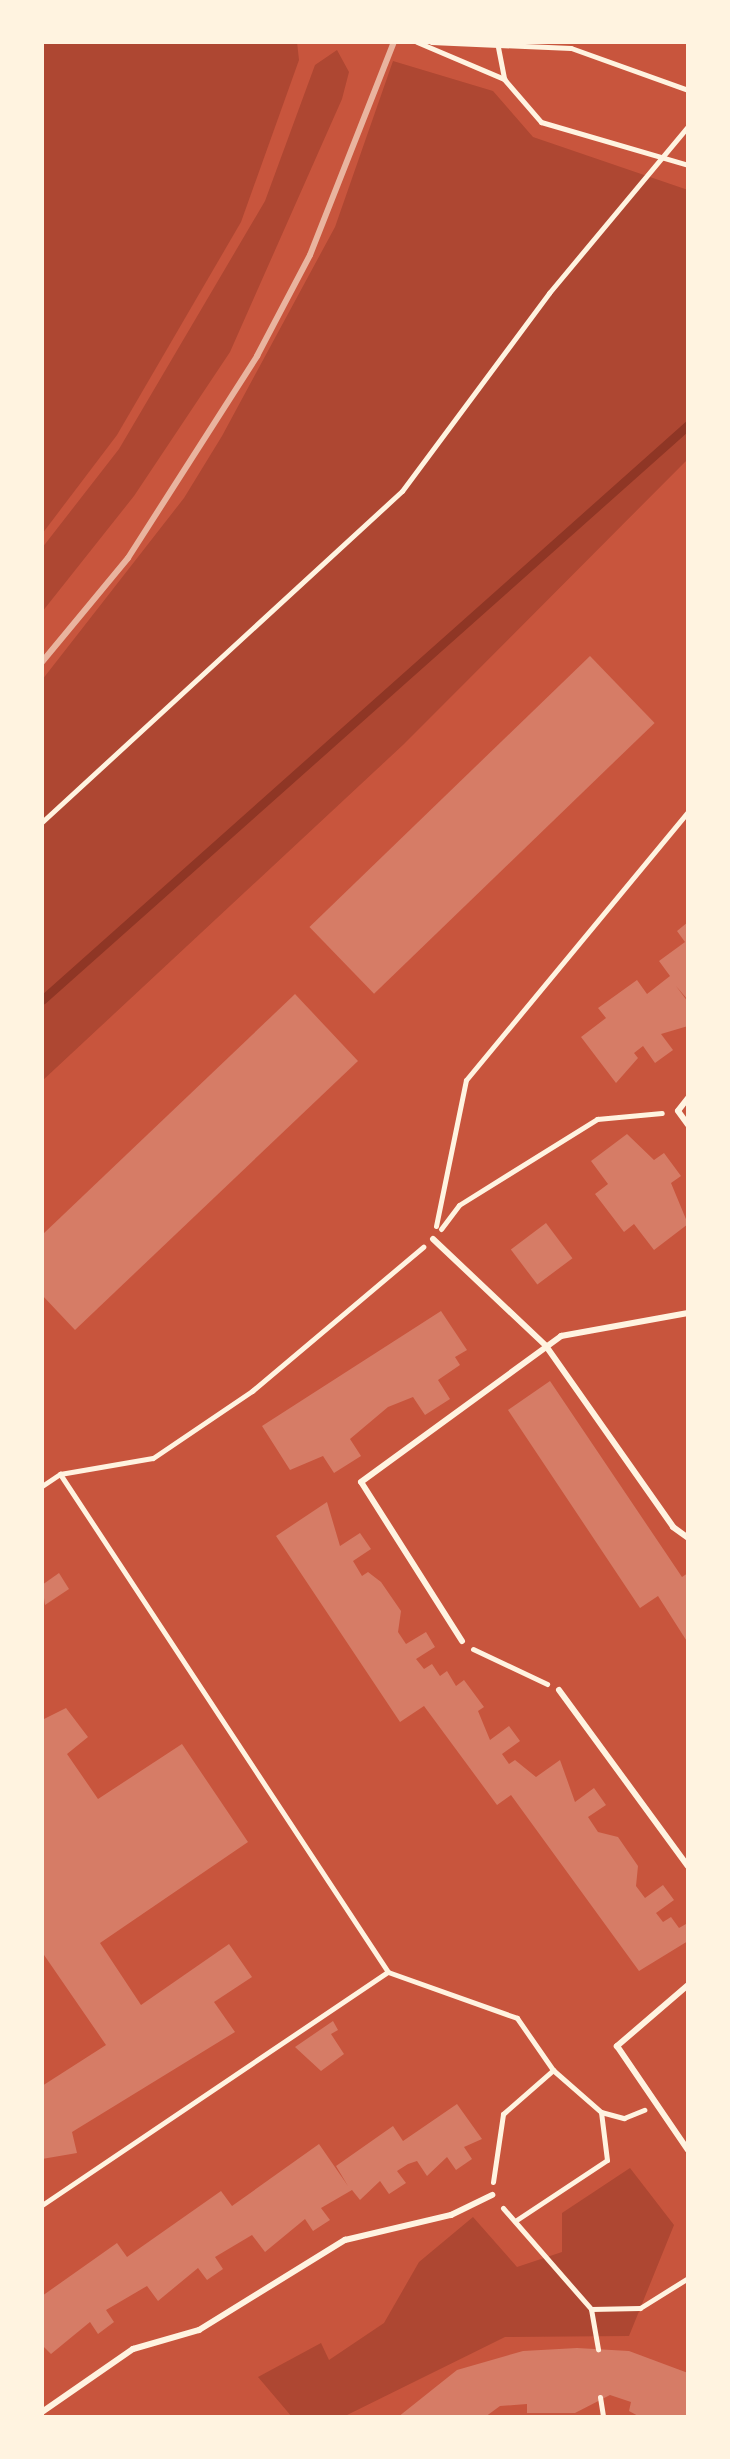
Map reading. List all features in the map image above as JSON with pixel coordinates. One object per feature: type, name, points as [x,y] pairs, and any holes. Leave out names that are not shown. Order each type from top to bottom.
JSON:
[{"type":"lane","points":[[688,1098],[678,1111],[688,1125]]},
{"type":"lane","points":[[433,1239],[546,1346],[673,1527],[688,1538]]},
{"type":"lane","points":[[465,1644],[361,1482],[546,1346],[688,1313]]},
{"type":"lane","points":[[559,1690],[688,1866]]},
{"type":"lane","points":[[688,1985],[617,2046],[688,2150]]},
{"type":"lane","points":[[42,2412],[133,2349],[199,2330],[345,2240],[451,2215],[492,2195]]},
{"type":"path","points":[[417,42],[504,79],[541,122],[666,156],[688,165]]},
{"type":"path","points":[[431,42],[571,48],[688,90]]},
{"type":"path","points":[[498,44],[504,79]]},
{"type":"path","points":[[42,822],[402,491],[549,293],[688,126]]},
{"type":"path","points":[[433,1239],[466,1080],[688,812]]},
{"type":"path","points":[[42,1486],[60,1474],[153,1458],[252,1391],[433,1239],[459,1205],[597,1119],[678,1111]]},
{"type":"path","points":[[60,1474],[388,1972],[517,2018],[553,2070],[601,2112],[624,2118],[657,2105]]},
{"type":"path","points":[[465,1644],[559,1690]]},
{"type":"path","points":[[42,2205],[388,1972]]},
{"type":"path","points":[[553,2070],[503,2114],[492,2195],[591,2309],[598,2349]]},
{"type":"path","points":[[515,2221],[607,2160],[601,2112]]},
{"type":"path","points":[[591,2309],[640,2308],[688,2278]]},
{"type":"path","points":[[600,2397],[603,2417]]},
{"type":"shaded area","points":[[42,42],[297,42],[299,60],[241,222],[117,435],[42,534]]},
{"type":"shaded area","points":[[337,50],[349,72],[342,99],[230,352],[134,496],[42,612],[42,548],[119,449],[265,201],[315,65]]},
{"type":"shaded area","points":[[393,61],[493,91],[533,137],[688,190],[688,459],[404,744],[42,1081],[42,680],[184,498],[222,436],[335,227]]},
{"type":"shaded area","points":[[630,2168],[674,2225],[629,2336],[505,2337],[343,2417],[292,2417],[258,2377],[321,2343],[329,2360],[384,2323],[419,2262],[473,2217],[517,2267],[562,2252],[562,2213]]},
{"type":"building","points":[[590,656],[655,723],[374,994],[309,927]]},
{"type":"building","points":[[688,922],[688,1000],[676,986],[688,1002],[688,1026],[661,1034],[673,1050],[655,1063],[643,1046],[634,1053],[638,1058],[616,1083],[581,1037],[606,1018],[598,1008],[637,980],[647,994],[670,976],[659,961],[685,942],[677,931]]},
{"type":"building","points":[[295,994],[358,1061],[75,1330],[42,1295],[42,1235]]},
{"type":"building","points":[[627,1134],[654,1160],[664,1153],[681,1176],[671,1183],[688,1224],[654,1250],[634,1224],[624,1232],[595,1194],[608,1184],[591,1161]]},
{"type":"building","points":[[546,1223],[572,1258],[537,1285],[511,1249]]},
{"type":"building","points":[[441,1311],[467,1350],[455,1357],[460,1365],[438,1380],[450,1399],[425,1415],[413,1397],[388,1407],[350,1439],[361,1456],[334,1473],[323,1456],[290,1470],[262,1426]]},
{"type":"building","points":[[550,1381],[682,1577],[688,1573],[688,1643],[658,1596],[640,1608],[508,1410]]},
{"type":"building","points":[[327,1502],[340,1546],[360,1533],[371,1549],[353,1561],[362,1576],[368,1572],[381,1582],[401,1611],[398,1632],[406,1644],[426,1632],[435,1647],[416,1659],[424,1669],[432,1664],[440,1676],[447,1671],[456,1686],[464,1680],[484,1707],[478,1711],[490,1740],[509,1726],[520,1741],[502,1754],[509,1764],[515,1760],[536,1777],[560,1760],[575,1802],[594,1788],[606,1805],[588,1817],[598,1832],[618,1837],[638,1866],[636,1886],[645,1898],[663,1885],[674,1900],[656,1913],[663,1922],[671,1917],[679,1928],[686,1924],[688,1941],[639,1971],[511,1795],[497,1805],[424,1706],[400,1722],[276,1536]]},
{"type":"building","points":[[59,1573],[69,1589],[45,1605],[42,1585]]},
{"type":"building","points":[[66,1708],[88,1737],[67,1754],[98,1799],[182,1744],[248,1842],[100,1943],[141,2005],[229,1944],[252,1977],[214,2002],[235,2032],[72,2132],[77,2153],[42,2159],[42,2086],[106,2045],[42,1952],[42,1720]]},
{"type":"building","points":[[333,2021],[338,2030],[331,2034],[344,2054],[321,2071],[295,2047]]},
{"type":"building","points":[[457,2104],[482,2139],[464,2147],[472,2159],[456,2170],[447,2157],[427,2176],[417,2161],[408,2164],[397,2171],[406,2183],[389,2194],[380,2181],[360,2200],[352,2190],[321,2208],[330,2220],[313,2231],[305,2219],[265,2252],[252,2235],[215,2257],[223,2269],[207,2280],[198,2268],[158,2301],[147,2286],[106,2310],[114,2322],[98,2334],[90,2322],[51,2354],[42,2345],[42,2296],[117,2243],[127,2257],[221,2191],[232,2206],[319,2144],[348,2186],[336,2166],[393,2126],[403,2141]]},
{"type":"building","points":[[577,2348],[629,2351],[688,2373],[688,2417],[640,2417],[629,2411],[631,2402],[610,2395],[575,2413],[527,2413],[527,2404],[500,2406],[485,2417],[398,2417],[457,2370],[523,2351]]},
{"type":"waterway","points":[[42,1000],[688,425]]},
{"type":"railway","points":[[42,662],[128,558],[257,356],[310,255],[394,42]]}]
